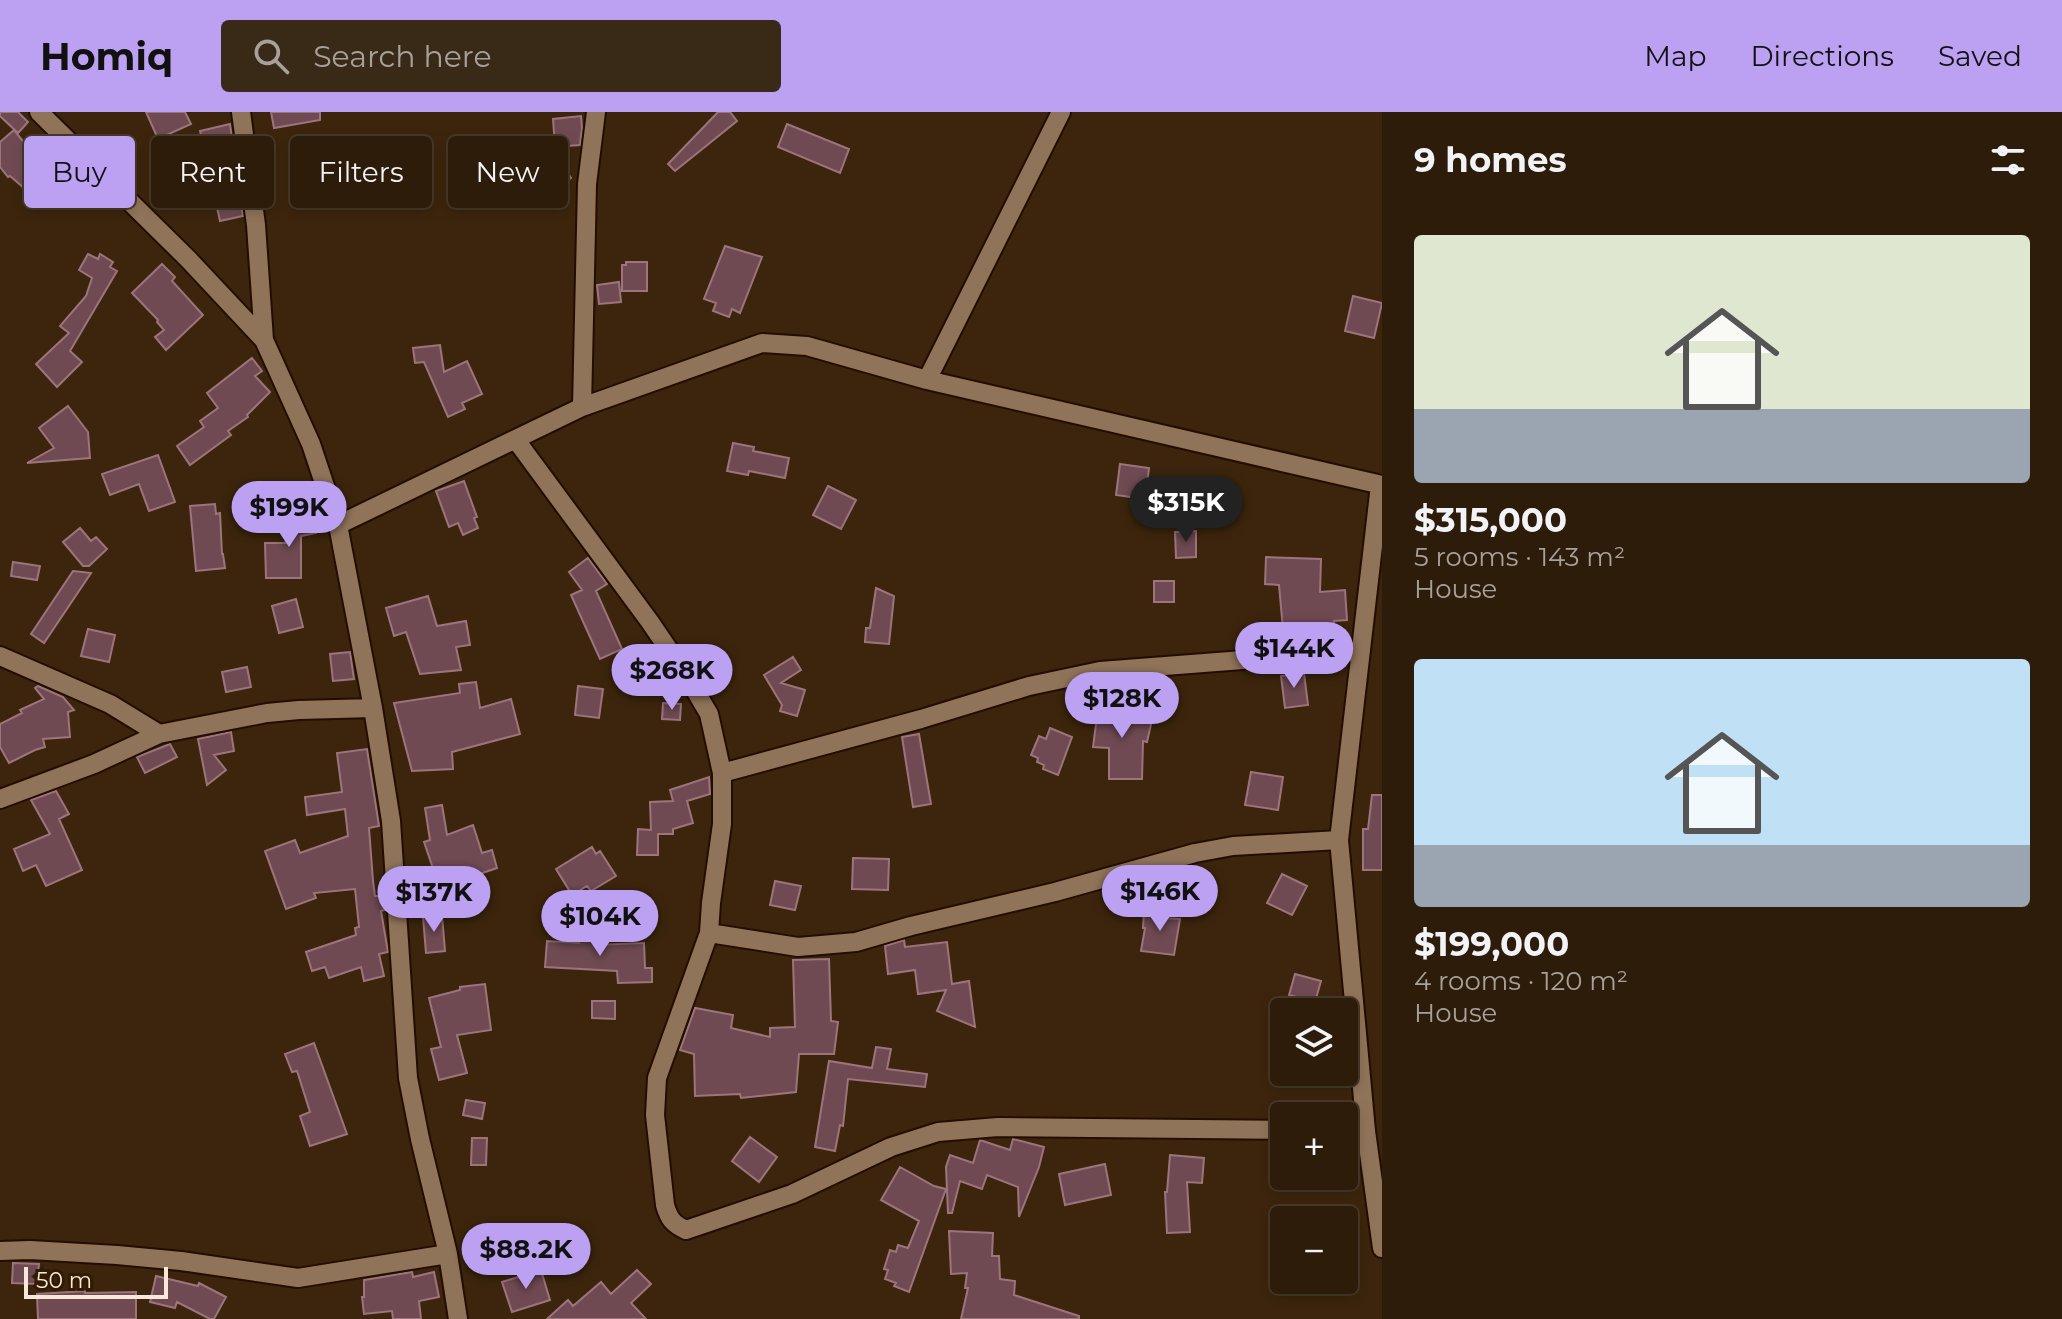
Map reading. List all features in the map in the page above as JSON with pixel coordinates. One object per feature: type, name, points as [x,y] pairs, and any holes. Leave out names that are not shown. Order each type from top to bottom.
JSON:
[{"type":"street","points":[[39,112],[189,260],[264,340],[311,444],[338,525],[373,708],[391,821],[408,1078],[448,1254],[458,1319]]},
{"type":"street","points":[[241,112],[256,225],[264,340]]},
{"type":"street","points":[[582,407],[587,184],[596,112]]},
{"type":"street","points":[[927,380],[1061,112]]},
{"type":"street","points":[[338,525],[582,407],[762,343],[807,346],[927,380],[1381,485],[1339,840],[1366,1131],[1382,1248]]},
{"type":"street","points":[[516,440],[686,675],[709,714],[722,773],[722,824],[709,933],[657,1078],[655,1115],[668,1219],[686,1230],[792,1194],[891,1147],[938,1132],[998,1127],[1270,1130]]},
{"type":"street","points":[[722,773],[1029,686],[1100,671],[1361,651]]},
{"type":"street","points":[[0,656],[110,704],[159,734]]},
{"type":"street","points":[[0,799],[83,769],[159,734],[267,713],[373,708]]},
{"type":"street","points":[[709,933],[798,947],[856,942],[1195,853],[1233,846],[1339,840]]},
{"type":"street","points":[[1358,1131],[1366,1131]]},
{"type":"street","points":[[0,1251],[155,1258],[298,1278],[448,1254]]},
{"type":"building","points":[[0,112],[18,112],[28,122],[18,133],[0,116]]},
{"type":"building","points":[[146,112],[185,112],[191,124],[165,136],[157,136]]},
{"type":"building","points":[[271,112],[320,112],[320,120],[274,128]]},
{"type":"building","points":[[718,112],[730,112],[737,121],[675,171],[668,164]]},
{"type":"building","points":[[581,116],[580,145],[568,146],[568,136],[554,136],[553,119]]},
{"type":"building","points":[[230,124],[232,136],[201,136],[200,131]]},
{"type":"building","points":[[787,124],[849,149],[840,173],[778,147]]},
{"type":"building","points":[[14,130],[24,142],[24,188],[0,167],[0,142]]},
{"type":"building","points":[[217,208],[242,208],[243,216],[220,221]]},
{"type":"building","points":[[725,246],[762,257],[740,313],[732,309],[729,317],[713,311],[716,303],[704,299]]},
{"type":"building","points":[[88,254],[98,259],[100,254],[113,262],[110,267],[117,271],[70,351],[82,362],[57,387],[36,364],[69,333],[60,326],[86,296],[92,278],[79,270]]},
{"type":"building","points":[[626,262],[647,262],[647,291],[622,291],[622,265]]},
{"type":"building","points":[[162,264],[175,277],[172,281],[203,315],[166,350],[155,337],[164,330],[132,293]]},
{"type":"building","points":[[619,282],[621,302],[599,304],[597,285]]},
{"type":"building","points":[[1353,296],[1382,303],[1374,338],[1345,331]]},
{"type":"building","points":[[440,345],[444,372],[467,361],[482,394],[462,403],[465,409],[448,417],[424,362],[415,363],[413,348]]},
{"type":"building","points":[[252,358],[262,371],[255,376],[270,392],[248,417],[228,431],[231,435],[190,465],[177,446],[204,427],[200,421],[218,408],[207,393]]},
{"type":"building","points":[[68,406],[88,432],[90,458],[27,463],[54,448],[39,428]]},
{"type":"building","points":[[733,443],[754,447],[753,451],[789,458],[785,478],[749,471],[748,475],[727,471]]},
{"type":"building","points":[[158,455],[175,502],[149,511],[139,484],[110,495],[102,474]]},
{"type":"building","points":[[1120,464],[1149,468],[1145,499],[1116,495]]},
{"type":"building","points":[[464,481],[478,528],[463,535],[458,523],[449,527],[436,491]]},
{"type":"building","points":[[828,486],[856,500],[841,529],[813,515]]},
{"type":"building","points":[[215,504],[216,514],[220,513],[225,568],[196,571],[190,506]]},
{"type":"building","points":[[313,514],[316,533],[301,536],[301,578],[266,578],[265,543],[286,543],[282,519]]},
{"type":"building","points":[[80,528],[91,541],[96,537],[107,549],[89,566],[83,566],[63,542]]},
{"type":"building","points":[[1196,531],[1196,557],[1176,558],[1175,532]]},
{"type":"building","points":[[1266,557],[1321,559],[1320,592],[1345,590],[1347,620],[1334,621],[1334,626],[1303,629],[1304,639],[1284,641],[1279,585],[1265,584]]},
{"type":"building","points":[[588,558],[607,584],[596,591],[622,649],[600,659],[571,595],[582,590],[569,572]]},
{"type":"building","points":[[13,562],[40,566],[37,580],[11,576]]},
{"type":"building","points":[[73,571],[91,573],[44,643],[31,634]]},
{"type":"building","points":[[1154,581],[1174,581],[1174,602],[1154,602]]},
{"type":"building","points":[[876,588],[894,596],[889,644],[865,642]]},
{"type":"building","points":[[428,596],[437,626],[466,621],[470,645],[456,647],[461,670],[420,674],[406,632],[394,636],[386,608]]},
{"type":"building","points":[[296,599],[303,627],[279,633],[272,606]]},
{"type":"building","points":[[88,629],[115,635],[109,662],[81,656]]},
{"type":"building","points":[[350,652],[354,679],[333,681],[330,654]]},
{"type":"building","points":[[793,657],[801,670],[781,683],[805,690],[797,716],[780,711],[782,705],[764,675]]},
{"type":"building","points":[[247,667],[251,687],[226,692],[222,672]]},
{"type":"building","points":[[1304,673],[1308,705],[1285,708],[1281,676]]},
{"type":"building","points":[[476,682],[480,708],[511,699],[520,734],[452,752],[453,769],[412,771],[394,703],[460,693],[459,684]]},
{"type":"building","points":[[38,686],[63,697],[74,710],[68,712],[70,737],[43,739],[45,747],[9,763],[0,747],[0,724],[44,699],[35,688]]},
{"type":"building","points":[[578,686],[603,689],[599,718],[575,715]]},
{"type":"building","points":[[1099,701],[1123,703],[1122,713],[1152,720],[1147,742],[1143,741],[1142,779],[1109,779],[1109,748],[1093,747]]},
{"type":"building","points":[[663,703],[681,704],[680,720],[662,719]]},
{"type":"building","points":[[1050,728],[1072,737],[1058,775],[1043,769],[1044,765],[1037,762],[1038,758],[1031,755],[1039,736],[1046,739]]},
{"type":"building","points":[[231,732],[234,751],[214,755],[226,770],[207,785],[198,739]]},
{"type":"building","points":[[919,734],[931,804],[913,807],[902,737]]},
{"type":"building","points":[[170,744],[177,757],[145,773],[137,757]]},
{"type":"building","points":[[367,749],[379,826],[369,828],[373,881],[375,896],[382,896],[384,910],[381,911],[388,952],[379,954],[384,976],[364,981],[361,967],[329,978],[325,967],[312,971],[306,952],[356,935],[355,928],[359,927],[355,889],[314,893],[316,898],[286,909],[265,851],[295,840],[300,853],[348,836],[345,809],[307,815],[305,797],[342,792],[337,753]]},
{"type":"building","points":[[1251,772],[1283,777],[1278,810],[1245,805]]},
{"type":"building","points":[[709,777],[710,794],[687,801],[693,823],[673,829],[673,834],[658,834],[658,855],[637,855],[638,829],[651,830],[650,802],[673,801],[670,790]]},
{"type":"building","points":[[56,791],[69,814],[59,819],[82,870],[46,886],[36,865],[23,871],[14,849],[50,834],[31,800]]},
{"type":"building","points":[[1372,795],[1382,795],[1382,870],[1363,870],[1363,829],[1368,829]]},
{"type":"building","points":[[442,805],[447,835],[473,825],[482,853],[492,850],[497,868],[440,889],[424,842],[430,840],[425,808]]},
{"type":"building","points":[[592,847],[596,854],[600,851],[616,876],[591,891],[587,886],[572,895],[556,869]]},
{"type":"building","points":[[853,858],[889,859],[888,890],[852,889]]},
{"type":"building","points":[[1282,874],[1307,886],[1292,915],[1267,903]]},
{"type":"building","points":[[775,881],[801,886],[795,910],[770,905]]},
{"type":"building","points":[[1144,909],[1166,911],[1165,918],[1180,919],[1174,955],[1141,951]]},
{"type":"building","points":[[442,915],[445,951],[426,953],[423,917]]},
{"type":"building","points":[[594,930],[594,945],[644,943],[645,968],[652,968],[652,982],[618,983],[617,971],[545,967],[547,941],[579,943],[579,931]]},
{"type":"building","points":[[904,940],[905,947],[947,942],[952,984],[969,981],[975,1027],[937,1011],[946,990],[918,994],[915,970],[888,974],[885,946]]},
{"type":"building","points":[[829,959],[831,1021],[838,1022],[834,1054],[799,1054],[796,1092],[741,1098],[740,1094],[695,1096],[694,1054],[680,1050],[695,1008],[733,1015],[731,1028],[770,1037],[770,1028],[795,1027],[793,960]]},
{"type":"building","points":[[1295,974],[1321,981],[1316,998],[1289,995]]},
{"type":"building","points":[[485,984],[491,1030],[457,1035],[467,1073],[439,1080],[431,1049],[441,1047],[429,998],[460,990],[460,987]]},
{"type":"building","points":[[592,1001],[615,1001],[615,1019],[592,1018]]},
{"type":"building","points":[[314,1043],[347,1134],[310,1146],[300,1116],[310,1112],[297,1071],[292,1072],[285,1054]]},
{"type":"building","points":[[876,1047],[891,1049],[887,1069],[927,1074],[925,1087],[848,1079],[843,1126],[840,1125],[835,1151],[815,1147],[829,1061],[872,1068]]},
{"type":"building","points":[[466,1100],[485,1103],[482,1119],[463,1115]]},
{"type":"building","points":[[750,1137],[777,1157],[759,1182],[732,1161]]},
{"type":"building","points":[[472,1138],[487,1138],[486,1165],[471,1165]]},
{"type":"building","points":[[1013,1139],[1044,1147],[1019,1217],[1018,1187],[987,1175],[982,1189],[960,1181],[952,1213],[948,1213],[946,1167],[950,1155],[973,1163],[980,1140],[1010,1150]]},
{"type":"building","points":[[1170,1155],[1204,1158],[1202,1183],[1187,1182],[1190,1232],[1167,1233],[1165,1192]]},
{"type":"building","points":[[1105,1164],[1111,1195],[1065,1205],[1059,1174]]},
{"type":"building","points":[[900,1167],[934,1186],[946,1189],[909,1292],[885,1279],[888,1270],[884,1269],[890,1250],[896,1252],[898,1245],[908,1248],[919,1221],[881,1200]]},
{"type":"building","points":[[949,1231],[993,1233],[992,1256],[999,1256],[1000,1279],[1015,1281],[1014,1295],[1079,1316],[1079,1319],[961,1319],[968,1288],[965,1288],[967,1273],[951,1274]]},
{"type":"building","points":[[13,1263],[39,1264],[37,1284],[12,1283]]},
{"type":"building","points":[[541,1270],[550,1300],[512,1312],[502,1282]]},
{"type":"building","points":[[637,1270],[651,1284],[631,1303],[646,1319],[547,1319],[568,1300],[573,1306],[601,1282],[611,1294]]},
{"type":"building","points":[[412,1272],[413,1277],[434,1272],[439,1297],[419,1301],[421,1319],[393,1319],[392,1311],[364,1314],[364,1280]]},
{"type":"building","points":[[156,1276],[198,1286],[199,1283],[226,1297],[214,1319],[177,1302],[175,1308],[150,1302]]},
{"type":"building","points":[[136,1292],[136,1319],[38,1319],[37,1294]]}]
